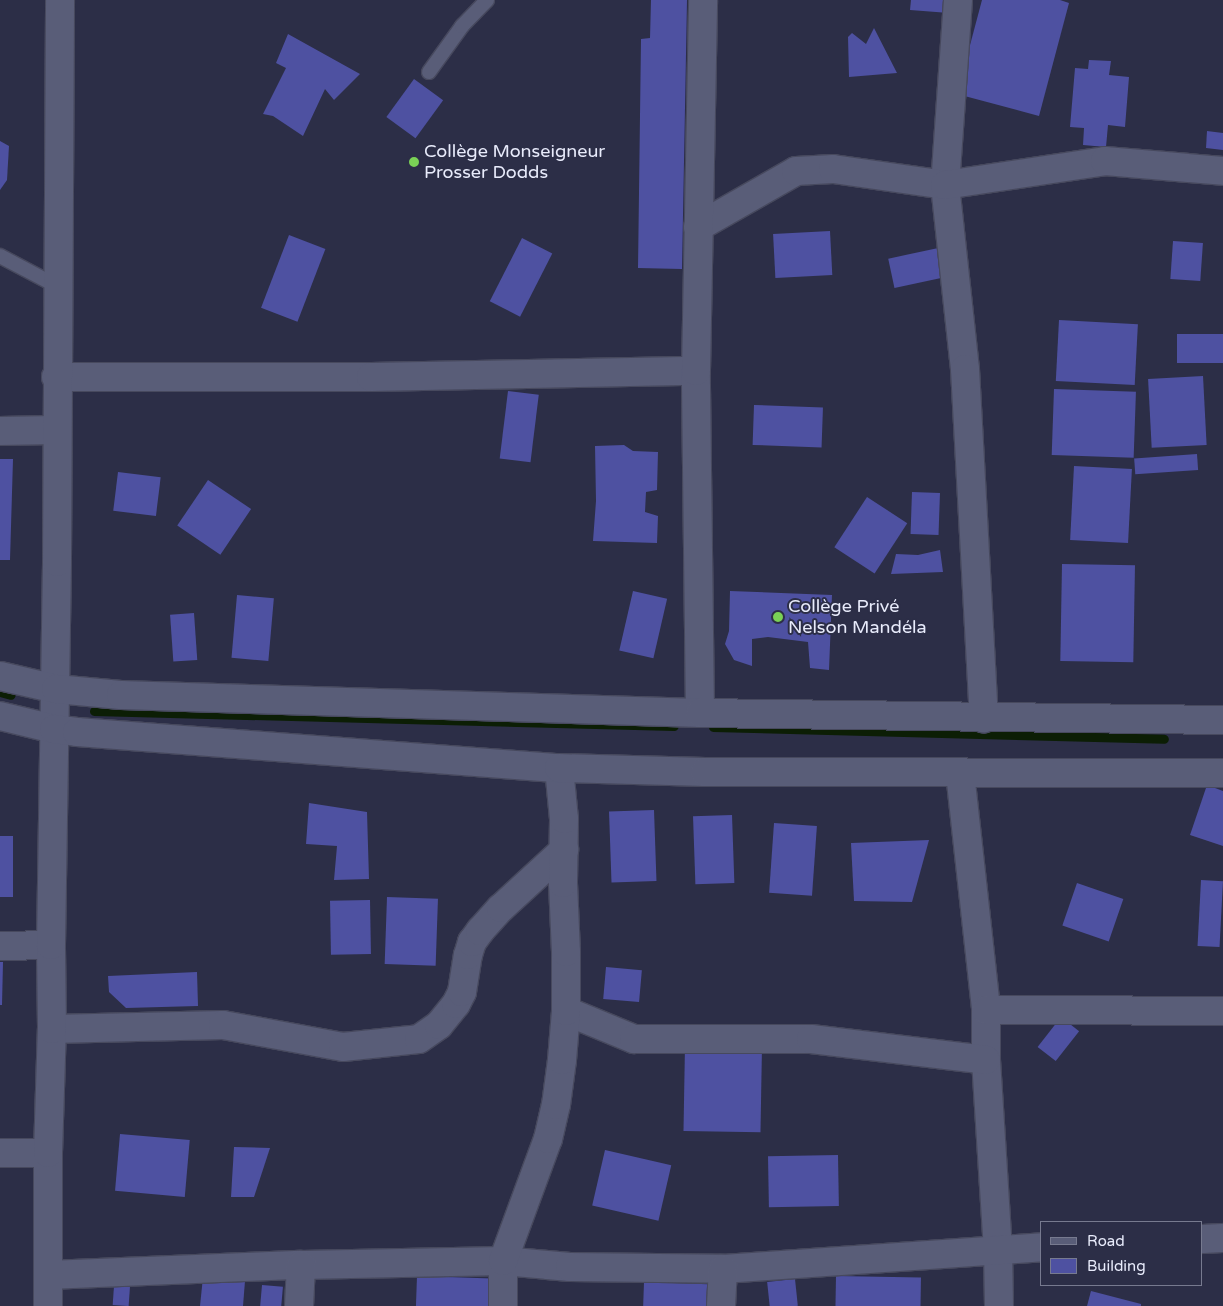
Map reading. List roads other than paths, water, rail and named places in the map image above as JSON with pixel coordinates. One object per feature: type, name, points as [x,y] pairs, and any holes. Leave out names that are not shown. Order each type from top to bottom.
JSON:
[{"type":"street","points":[[48,1306],[48,1153],[52,1029],[51,945],[56,689],[56,378],[60,0]]},
{"type":"street","points":[[700,713],[696,371],[703,0]]},
{"type":"street","points":[[958,0],[945,185],[965,369],[984,718]]},
{"type":"street","points":[[698,227],[796,170],[833,169],[945,185],[1105,161],[1223,171]]},
{"type":"street","points":[[56,378],[371,377],[696,371]]},
{"type":"street","points":[[0,431],[56,430]]},
{"type":"street","points":[[0,676],[56,689],[121,695],[700,713],[1223,720]]},
{"type":"street","points":[[0,716],[54,730],[559,768],[706,772],[1223,772]]},
{"type":"street","points":[[503,1306],[503,1261],[548,1139],[556,1105],[566,1011],[564,819],[559,768]]},
{"type":"street","points":[[960,773],[986,1010],[986,1060],[998,1249],[999,1306]]},
{"type":"street","points":[[52,1029],[223,1025],[343,1047],[419,1039],[439,1025],[456,1004],[462,992],[472,942],[480,931],[501,908],[564,850]]},
{"type":"street","points":[[0,946],[51,945]]},
{"type":"street","points":[[986,1010],[1223,1012]]},
{"type":"street","points":[[566,1011],[634,1039],[811,1039],[986,1060]]},
{"type":"street","points":[[0,1153],[48,1153]]},
{"type":"street","points":[[1203,1239],[1223,1238]]},
{"type":"street","points":[[48,1275],[301,1265],[503,1261],[570,1267],[723,1269],[1040,1247]]},
{"type":"street","points":[[299,1306],[301,1265]]},
{"type":"street","points":[[721,1306],[723,1269]]},
{"type":"lane","points":[[429,72],[462,26],[487,0]]},
{"type":"lane","points":[[0,256],[57,286]]},
{"type":"waterway","points":[[0,692],[11,695]]},
{"type":"waterway","points":[[94,711],[674,726]]},
{"type":"waterway","points":[[713,727],[1164,739]]},
{"type":"place","name":"Collège Monseigneur Prosser Dodds","points":[[414,162]]},
{"type":"place","name":"Collège Privé Nelson Mandéla","points":[[778,617]]}]
